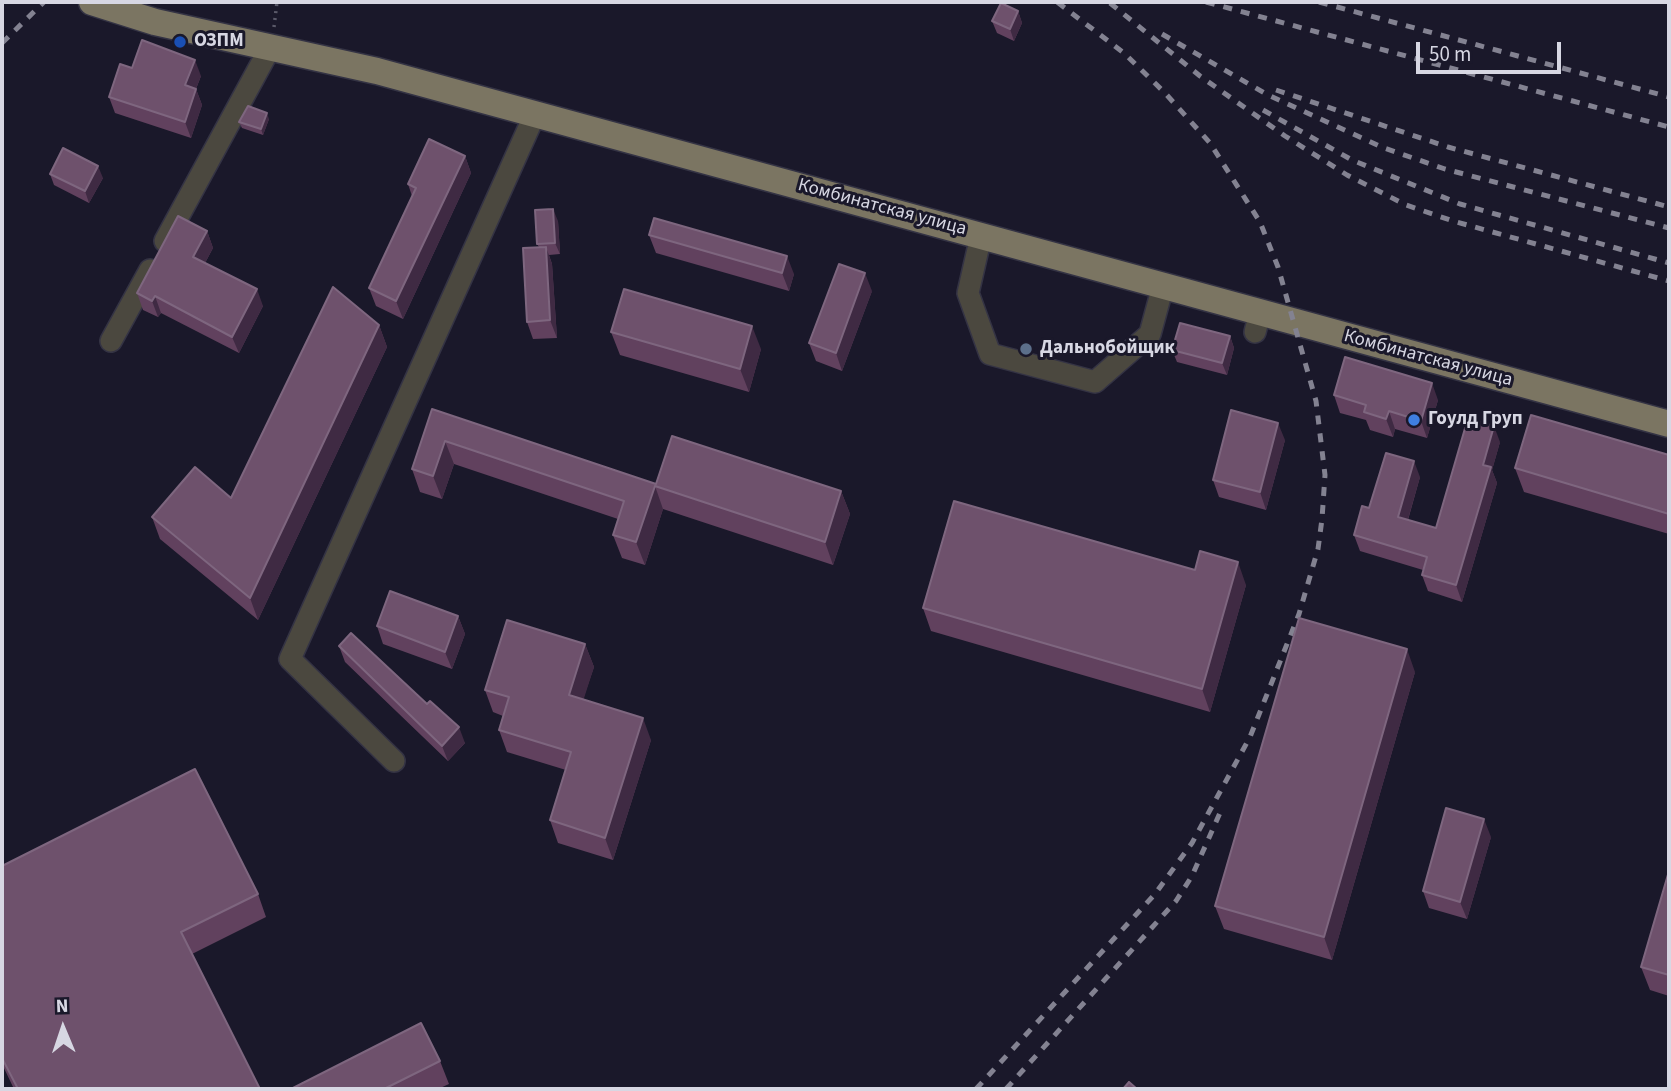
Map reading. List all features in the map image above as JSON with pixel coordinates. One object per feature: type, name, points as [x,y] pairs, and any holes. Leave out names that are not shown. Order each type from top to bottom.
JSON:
[{"type":"main road","name":"Комбинатская улица","points":[[92,2],[155,22],[271,46],[535,114],[1163,286],[1258,323],[1669,424]]},
{"type":"street","points":[[111,341],[271,46]]},
{"type":"street","points":[[394,761],[290,659],[535,114]]},
{"type":"street","points":[[981,236],[968,293],[990,354],[1095,382],[1150,334],[1163,286]]},
{"type":"building","points":[[1001,3],[1018,11],[1010,29],[992,21]]},
{"type":"building","points":[[142,40],[195,60],[185,85],[196,89],[185,122],[109,97],[120,64],[132,68]]},
{"type":"building","points":[[248,106],[267,113],[261,129],[239,122]]},
{"type":"building","points":[[429,139],[465,156],[396,301],[369,288],[416,188],[408,184]]},
{"type":"building","points":[[63,148],[98,166],[85,191],[50,174]]},
{"type":"building","points":[[553,209],[555,243],[537,244],[535,210]]},
{"type":"building","points":[[178,216],[207,231],[193,257],[257,289],[232,337],[155,296],[152,301],[137,293]]},
{"type":"building","points":[[654,218],[787,256],[782,273],[649,235]]},
{"type":"building","points":[[546,247],[550,320],[527,322],[523,248]]},
{"type":"building","points":[[839,264],[865,273],[836,353],[809,343]]},
{"type":"building","points":[[333,287],[379,325],[250,598],[152,517],[195,467],[231,498]]},
{"type":"building","points":[[624,289],[752,326],[740,369],[611,332]]},
{"type":"building","points":[[1180,323],[1230,336],[1222,363],[1172,350]]},
{"type":"building","points":[[1345,357],[1432,383],[1421,421],[1389,411],[1386,419],[1364,412],[1366,405],[1334,395]]},
{"type":"building","points":[[432,409],[656,484],[672,436],[841,491],[825,542],[655,486],[636,542],[613,535],[624,501],[445,441],[433,476],[412,469]]},
{"type":"building","points":[[1231,410],[1278,423],[1260,492],[1213,480]]},
{"type":"building","points":[[1531,415],[1669,455],[1669,514],[1515,468]]},
{"type":"building","points":[[1468,418],[1494,426],[1483,465],[1491,467],[1456,585],[1422,575],[1427,557],[1354,535],[1362,506],[1369,508],[1386,453],[1414,461],[1398,517],[1436,528]]},
{"type":"building","points":[[954,501],[1195,570],[1200,551],[1238,562],[1202,689],[923,608]]},
{"type":"building","points":[[390,591],[458,616],[445,652],[377,626]]},
{"type":"building","points":[[1299,618],[1407,649],[1324,937],[1215,906]]},
{"type":"building","points":[[507,620],[585,644],[569,695],[643,718],[605,838],[550,820],[571,752],[499,730],[509,697],[485,690]]},
{"type":"building","points":[[351,633],[427,704],[430,701],[459,727],[442,746],[339,646]]},
{"type":"building","points":[[195,769],[258,894],[181,932],[260,1089],[18,1089],[2,1058],[2,866]]},
{"type":"building","points":[[1446,808],[1484,819],[1460,902],[1423,891]]},
{"type":"building","points":[[1669,871],[1669,975],[1641,967]]},
{"type":"building","points":[[421,1023],[440,1061],[384,1089],[291,1089]]},
{"type":"building","points":[[1129,1082],[1137,1089],[1123,1089]]},
{"type":"railway","points":[[2,43],[44,2]]},
{"type":"railway","points":[[976,1089],[1155,894],[1192,843],[1250,737],[1299,614],[1318,549],[1322,519],[1325,475],[1316,401],[1278,267],[1260,222],[1210,143],[1165,93],[1124,53],[1057,2]]},
{"type":"railway","points":[[1206,2],[1669,127]]},
{"type":"railway","points":[[1319,2],[1669,97]]},
{"type":"railway","points":[[1110,3],[1200,76],[1285,136],[1347,175],[1406,205],[1453,221],[1669,281]]},
{"type":"railway","points":[[1162,34],[1268,95],[1384,148],[1445,169],[1669,228]]},
{"type":"railway","points":[[1276,90],[1448,147],[1669,207]]},
{"type":"railway","points":[[1263,110],[1352,160],[1460,204],[1669,263]]},
{"type":"railway","points":[[1006,1089],[1176,901],[1192,876],[1223,806]]},
{"type":"place","name":"ОЗПМ","points":[[180,42]]},
{"type":"place","name":"Дальнобойщик","points":[[1026,349]]},
{"type":"place","name":"Гоулд Груп","points":[[1414,420]]}]
